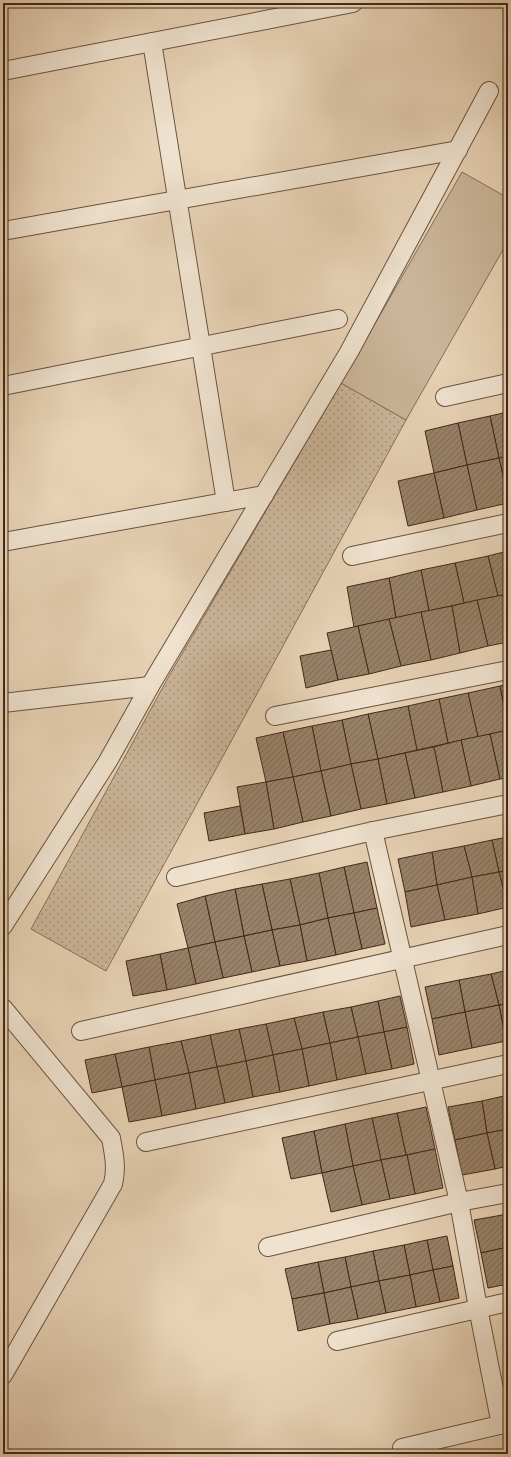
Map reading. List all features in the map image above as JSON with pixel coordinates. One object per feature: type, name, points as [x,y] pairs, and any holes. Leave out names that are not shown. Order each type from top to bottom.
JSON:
[{"type":"street","points":[[3,71],[353,3]]},
{"type":"street","points":[[152,42],[226,502]]},
{"type":"street","points":[[3,926],[108,761],[150,686],[349,352],[489,91]]},
{"type":"street","points":[[3,231],[458,150]]},
{"type":"street","points":[[3,386],[338,318]]},
{"type":"street","points":[[445,397],[508,383]]},
{"type":"street","points":[[3,542],[264,495]]},
{"type":"street","points":[[352,556],[508,522]]},
{"type":"street","points":[[275,716],[508,670]]},
{"type":"street","points":[[3,703],[150,686]]},
{"type":"street","points":[[176,877],[373,831],[508,804]]},
{"type":"street","points":[[373,831],[459,1202],[478,1308],[504,1424],[402,1448]]},
{"type":"street","points":[[81,1031],[508,935]]},
{"type":"street","points":[[3,1008],[111,1138],[116,1167],[113,1184],[3,1375]]},
{"type":"street","points":[[146,1142],[508,1064]]},
{"type":"street","points":[[268,1247],[459,1202],[508,1193]]},
{"type":"street","points":[[338,1341],[508,1302]]},
{"type":"shaded area","points":[[462,172],[508,198],[508,241],[406,420],[341,383]]},
{"type":"shaded area","points":[[341,383],[406,420],[106,971],[31,929],[169,676]]},
{"type":"building","points":[[508,412],[508,456],[499,458],[490,416]]},
{"type":"building","points":[[490,416],[499,458],[467,465],[458,423]]},
{"type":"building","points":[[458,423],[467,465],[434,473],[425,431]]},
{"type":"building","points":[[508,456],[508,498],[499,458]]},
{"type":"building","points":[[499,458],[508,503],[477,510],[467,465]]},
{"type":"building","points":[[467,465],[477,510],[444,518],[434,473]]},
{"type":"building","points":[[434,473],[444,518],[408,526],[398,481]]},
{"type":"building","points":[[508,551],[508,594],[498,596],[488,556]]},
{"type":"building","points":[[488,556],[498,596],[464,603],[455,563]]},
{"type":"building","points":[[455,563],[464,603],[429,611],[421,570]]},
{"type":"building","points":[[421,570],[429,611],[396,618],[389,578]]},
{"type":"building","points":[[389,578],[396,618],[354,627],[347,587]]},
{"type":"building","points":[[508,594],[508,642],[488,646],[477,600]]},
{"type":"building","points":[[477,600],[488,646],[460,653],[452,606]]},
{"type":"building","points":[[452,606],[460,653],[431,660],[421,612]]},
{"type":"building","points":[[421,612],[431,660],[401,666],[389,619]]},
{"type":"building","points":[[389,619],[401,666],[369,674],[358,626]]},
{"type":"building","points":[[358,626],[369,674],[338,680],[327,633]]},
{"type":"building","points":[[331,650],[338,680],[306,688],[300,656]]},
{"type":"building","points":[[508,684],[508,726],[500,686]]},
{"type":"building","points":[[500,686],[508,730],[478,737],[468,693]]},
{"type":"building","points":[[468,693],[478,737],[448,743],[439,699]]},
{"type":"building","points":[[439,699],[448,743],[417,750],[408,706]]},
{"type":"building","points":[[408,706],[417,750],[378,759],[368,714]]},
{"type":"building","points":[[368,714],[378,759],[351,764],[342,720]]},
{"type":"building","points":[[342,720],[351,764],[321,771],[312,726]]},
{"type":"building","points":[[312,726],[321,771],[293,777],[283,732]]},
{"type":"building","points":[[508,730],[508,778],[500,779],[490,734]]},
{"type":"building","points":[[283,732],[293,777],[266,782],[256,738]]},
{"type":"building","points":[[490,734],[500,779],[471,786],[461,740]]},
{"type":"building","points":[[461,740],[471,786],[443,792],[434,747]]},
{"type":"building","points":[[434,747],[443,792],[415,798],[405,753]]},
{"type":"building","points":[[405,753],[415,798],[387,804],[378,759]]},
{"type":"building","points":[[378,759],[387,804],[361,809],[351,764]]},
{"type":"building","points":[[351,764],[361,809],[331,816],[321,771]]},
{"type":"building","points":[[321,771],[331,816],[303,822],[293,777]]},
{"type":"building","points":[[293,777],[303,822],[274,829],[266,782]]},
{"type":"building","points":[[266,782],[274,829],[245,834],[237,787]]},
{"type":"building","points":[[240,806],[245,834],[209,841],[204,813]]},
{"type":"building","points":[[508,837],[508,870],[499,872],[492,840]]},
{"type":"building","points":[[492,840],[499,872],[472,877],[464,846]]},
{"type":"building","points":[[464,846],[472,877],[437,885],[432,852]]},
{"type":"building","points":[[432,852],[437,885],[405,892],[398,859]]},
{"type":"building","points":[[367,862],[377,908],[354,913],[344,867]]},
{"type":"building","points":[[344,867],[354,913],[328,918],[319,873]]},
{"type":"building","points":[[508,870],[508,907],[499,872]]},
{"type":"building","points":[[499,872],[508,907],[478,914],[472,877]]},
{"type":"building","points":[[319,873],[328,918],[300,925],[290,879]]},
{"type":"building","points":[[472,877],[478,914],[445,920],[437,885]]},
{"type":"building","points":[[290,879],[300,925],[272,930],[262,884]]},
{"type":"building","points":[[262,884],[272,930],[244,936],[235,889]]},
{"type":"building","points":[[437,885],[445,920],[411,927],[405,892]]},
{"type":"building","points":[[235,889],[244,936],[215,942],[205,896]]},
{"type":"building","points":[[205,896],[215,942],[188,948],[177,904]]},
{"type":"building","points":[[377,908],[385,944],[362,949],[354,913]]},
{"type":"building","points":[[354,913],[362,949],[336,955],[328,918]]},
{"type":"building","points":[[328,918],[336,955],[307,961],[300,925]]},
{"type":"building","points":[[300,925],[307,961],[280,966],[272,930]]},
{"type":"building","points":[[272,930],[280,966],[252,972],[244,936]]},
{"type":"building","points":[[244,936],[252,972],[223,978],[215,942]]},
{"type":"building","points":[[215,942],[223,978],[196,984],[188,948]]},
{"type":"building","points":[[188,948],[196,984],[167,990],[160,954]]},
{"type":"building","points":[[160,954],[167,990],[133,996],[126,961]]},
{"type":"building","points":[[508,970],[508,1004],[499,1005],[491,974]]},
{"type":"building","points":[[491,974],[499,1005],[465,1012],[459,980]]},
{"type":"building","points":[[459,980],[465,1012],[432,1019],[425,987]]},
{"type":"building","points":[[400,996],[407,1027],[384,1032],[378,1001]]},
{"type":"building","points":[[378,1001],[384,1032],[358,1037],[351,1007]]},
{"type":"building","points":[[508,1004],[508,1041],[506,1041],[499,1005]]},
{"type":"building","points":[[499,1005],[506,1041],[472,1048],[465,1012]]},
{"type":"building","points":[[351,1007],[358,1037],[330,1043],[323,1012]]},
{"type":"building","points":[[323,1012],[330,1043],[302,1049],[294,1018]]},
{"type":"building","points":[[465,1012],[472,1048],[439,1055],[432,1019]]},
{"type":"building","points":[[294,1018],[302,1049],[273,1055],[266,1024]]},
{"type":"building","points":[[266,1024],[273,1055],[246,1061],[239,1029]]},
{"type":"building","points":[[407,1027],[414,1064],[392,1069],[384,1032]]},
{"type":"building","points":[[239,1029],[246,1061],[217,1067],[210,1035]]},
{"type":"building","points":[[384,1032],[392,1069],[366,1074],[358,1037]]},
{"type":"building","points":[[210,1035],[217,1067],[189,1073],[181,1041]]},
{"type":"building","points":[[358,1037],[366,1074],[337,1080],[330,1043]]},
{"type":"building","points":[[181,1041],[189,1073],[155,1080],[149,1047]]},
{"type":"building","points":[[330,1043],[337,1080],[309,1086],[302,1049]]},
{"type":"building","points":[[149,1047],[155,1080],[122,1087],[115,1054]]},
{"type":"building","points":[[302,1049],[309,1086],[280,1092],[273,1055]]},
{"type":"building","points":[[115,1054],[122,1087],[92,1093],[85,1060]]},
{"type":"building","points":[[273,1055],[280,1092],[253,1097],[246,1061]]},
{"type":"building","points":[[246,1061],[253,1097],[225,1103],[217,1067]]},
{"type":"building","points":[[217,1067],[225,1103],[196,1109],[189,1073]]},
{"type":"building","points":[[189,1073],[196,1109],[162,1116],[155,1080]]},
{"type":"building","points":[[155,1080],[162,1116],[129,1122],[122,1087]]},
{"type":"building","points":[[508,1095],[508,1129],[487,1133],[482,1101]]},
{"type":"building","points":[[482,1101],[487,1133],[455,1140],[448,1107]]},
{"type":"building","points":[[426,1107],[435,1149],[406,1155],[397,1113]]},
{"type":"building","points":[[397,1113],[406,1155],[381,1160],[372,1118]]},
{"type":"building","points":[[372,1118],[381,1160],[353,1166],[345,1124]]},
{"type":"building","points":[[345,1124],[353,1166],[322,1173],[314,1131]]},
{"type":"building","points":[[508,1129],[508,1166],[495,1169],[487,1133]]},
{"type":"building","points":[[314,1131],[322,1173],[291,1179],[282,1138]]},
{"type":"building","points":[[487,1133],[495,1169],[462,1175],[455,1140]]},
{"type":"building","points":[[435,1149],[443,1188],[415,1194],[407,1155]]},
{"type":"building","points":[[407,1155],[415,1194],[390,1199],[381,1160]]},
{"type":"building","points":[[381,1160],[390,1199],[362,1205],[353,1166]]},
{"type":"building","points":[[353,1166],[362,1205],[331,1212],[322,1173]]},
{"type":"building","points":[[508,1214],[508,1247],[481,1253],[474,1220]]},
{"type":"building","points":[[447,1236],[453,1266],[433,1270],[427,1240]]},
{"type":"building","points":[[427,1240],[433,1270],[410,1275],[404,1245]]},
{"type":"building","points":[[404,1245],[410,1275],[379,1281],[373,1251]]},
{"type":"building","points":[[508,1247],[508,1284],[488,1288],[481,1253]]},
{"type":"building","points":[[373,1251],[379,1281],[351,1287],[345,1257]]},
{"type":"building","points":[[345,1257],[351,1287],[324,1293],[318,1262]]},
{"type":"building","points":[[318,1262],[324,1293],[292,1299],[285,1269]]},
{"type":"building","points":[[453,1266],[459,1298],[440,1302],[433,1270]]},
{"type":"building","points":[[433,1270],[440,1302],[416,1307],[410,1275]]},
{"type":"building","points":[[410,1275],[416,1307],[386,1313],[379,1281]]},
{"type":"building","points":[[379,1281],[386,1313],[358,1319],[351,1287]]},
{"type":"building","points":[[351,1287],[358,1319],[330,1324],[324,1293]]},
{"type":"building","points":[[324,1293],[330,1324],[298,1331],[292,1299]]}]
